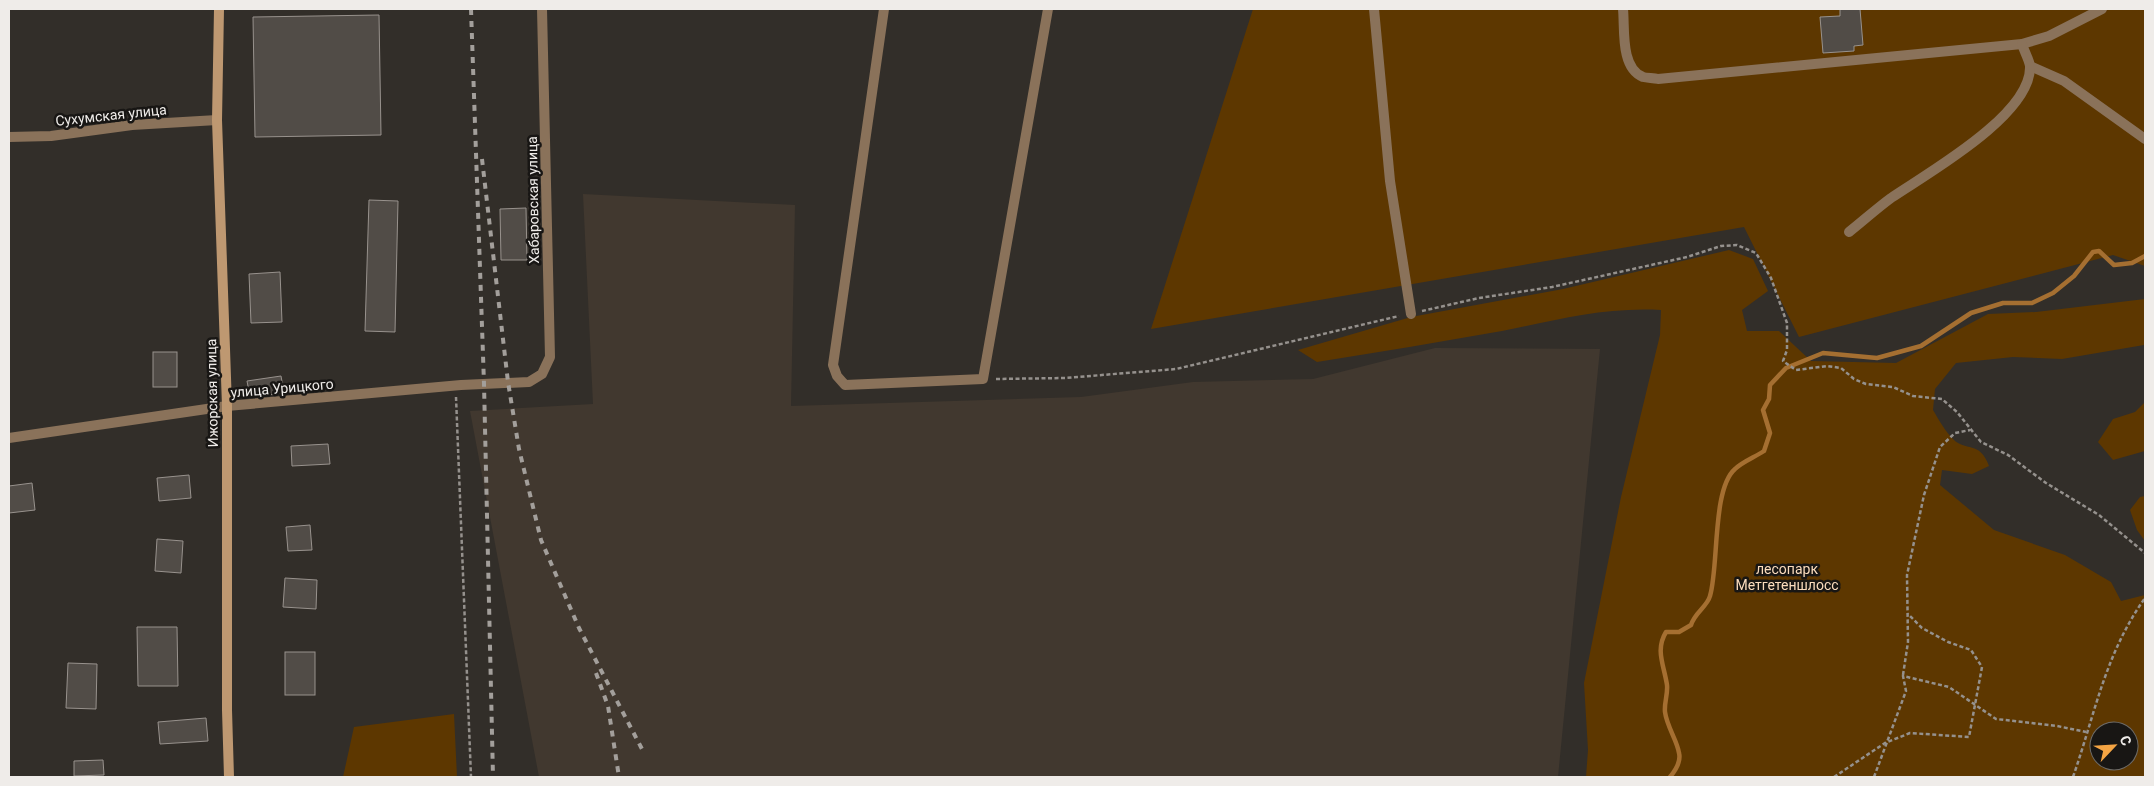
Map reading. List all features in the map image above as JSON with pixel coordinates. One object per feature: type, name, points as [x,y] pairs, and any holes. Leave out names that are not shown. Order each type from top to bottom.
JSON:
[{"type":"street","name":"Ижорская улица","points":[[219,9],[217,120],[227,406],[227,710],[229,777]]},
{"type":"street","name":"Хабаровская улица","points":[[529,382],[542,374],[550,357],[542,9]]},
{"type":"street","points":[[884,9],[833,365],[837,376],[845,385],[983,379],[1048,9]]},
{"type":"street","points":[[1374,9],[1390,181],[1411,314]]},
{"type":"street","points":[[1623,9],[1626,50],[1631,68],[1642,77],[1658,79],[2022,44],[2049,36],[2102,9]]},
{"type":"street","points":[[1850,232],[1888,200],[1959,155],[1998,122],[2024,88],[2030,66],[2022,44]]},
{"type":"street","points":[[2030,66],[2064,82],[2145,139]]},
{"type":"street","name":"Сухумская улица","points":[[9,137],[51,136],[132,124],[217,120]]},
{"type":"street","name":"улица Урицкого","points":[[9,438],[227,406],[455,386],[529,382]]},
{"type":"path","points":[[983,379],[1065,378],[1176,369],[1479,298],[1570,283],[1687,256],[1721,246],[1736,245],[1756,253],[1771,278],[1787,323],[1787,350],[1783,361],[1796,370],[1827,366],[1841,368],[1854,379],[1866,384],[1892,388],[1913,396],[1942,399],[1957,412],[1981,442],[2008,455],[2046,483],[2098,515],[2145,553]]},
{"type":"path","points":[[455,386],[471,777]]},
{"type":"path","points":[[1874,777],[1885,743],[1906,691],[1903,676],[1908,642],[1907,575],[1911,548],[1924,495],[1940,447],[1955,433],[1970,430]]},
{"type":"path","points":[[2074,777],[2086,732],[2110,663],[2128,623],[2145,598]]},
{"type":"path","points":[[1834,777],[1885,743],[1910,733],[1969,737],[1982,667],[1971,650],[1948,642],[1922,628],[1908,614]]},
{"type":"path","points":[[1903,676],[1948,687],[1996,719],[2057,726],[2086,732]]},
{"type":"shaded area","points":[[583,194],[795,205],[791,406],[1081,397],[1193,382],[1313,379],[1435,348],[1600,349],[1558,777],[539,777],[470,411],[593,404]]},
{"type":"green space","points":[[1253,9],[2145,9],[2145,266],[2113,255],[1799,337],[1744,227],[1151,329]]},
{"type":"green space","name":"лесопарк Метгетеншлосс","points":[[1729,250],[1753,259],[1768,291],[1742,310],[1747,331],[1779,331],[1811,361],[1896,363],[1988,314],[2036,312],[2145,299],[2145,352],[2144,345],[2062,359],[2013,357],[1956,363],[1935,389],[1933,410],[1953,439],[1962,445],[1977,449],[1989,466],[1972,474],[1942,470],[1940,485],[1994,530],[2065,555],[2111,582],[2121,601],[2145,595],[2145,777],[1586,777],[1588,750],[1584,683],[1621,497],[1660,335],[1661,310],[1600,312],[1502,331],[1317,362],[1298,350],[1411,317],[1563,289]]},
{"type":"green space","points":[[2145,402],[2145,451],[2113,460],[2098,442],[2113,419],[2135,412]]},
{"type":"green space","points":[[2145,496],[2145,541],[2137,530],[2130,510],[2140,497]]},
{"type":"green space","points":[[454,714],[457,777],[343,777],[354,727]]},
{"type":"building","points":[[1840,9],[1860,9],[1863,45],[1854,46],[1854,51],[1823,53],[1820,17],[1840,16]]},
{"type":"building","points":[[379,15],[381,135],[255,137],[253,17]]},
{"type":"building","points":[[369,200],[398,201],[395,332],[365,331]]},
{"type":"building","points":[[526,208],[527,260],[501,260],[500,209]]},
{"type":"building","points":[[280,272],[282,322],[251,323],[249,274]]},
{"type":"building","points":[[153,352],[177,352],[177,387],[153,387]]},
{"type":"building","points":[[281,376],[284,393],[250,397],[247,381]]},
{"type":"building","points":[[328,444],[330,464],[292,466],[291,446]]},
{"type":"building","points":[[189,475],[191,498],[159,501],[157,478]]},
{"type":"building","points":[[32,483],[35,510],[9,513],[9,486]]},
{"type":"building","points":[[310,525],[312,550],[288,551],[286,527]]},
{"type":"building","points":[[157,539],[183,541],[181,573],[155,571]]},
{"type":"building","points":[[285,578],[317,580],[316,609],[283,607]]},
{"type":"building","points":[[137,627],[177,627],[178,686],[138,686]]},
{"type":"building","points":[[285,652],[315,652],[315,695],[285,695]]},
{"type":"building","points":[[68,663],[97,664],[96,709],[66,708]]},
{"type":"building","points":[[206,718],[208,741],[160,744],[158,722]]},
{"type":"building","points":[[103,760],[104,775],[74,776],[74,761]]},
{"type":"waterway","points":[[1670,777],[1677,766],[1679,756],[1665,712],[1667,685],[1661,658],[1661,645],[1666,632],[1679,632],[1691,625],[1710,596],[1713,583],[1719,510],[1723,493],[1728,479],[1735,469],[1764,451],[1770,433],[1763,410],[1769,399],[1770,385],[1786,368],[1823,353],[1877,358],[1921,346],[1971,313],[2003,303],[2032,303],[2053,293],[2074,276],[2093,252],[2099,251],[2114,265],[2132,263],[2145,256]]},
{"type":"railway","points":[[471,9],[484,384],[493,777]]},
{"type":"railway","points":[[482,159],[508,382],[519,449],[541,540],[579,628],[643,751]]},
{"type":"railway","points":[[596,673],[608,706],[619,777]]}]
